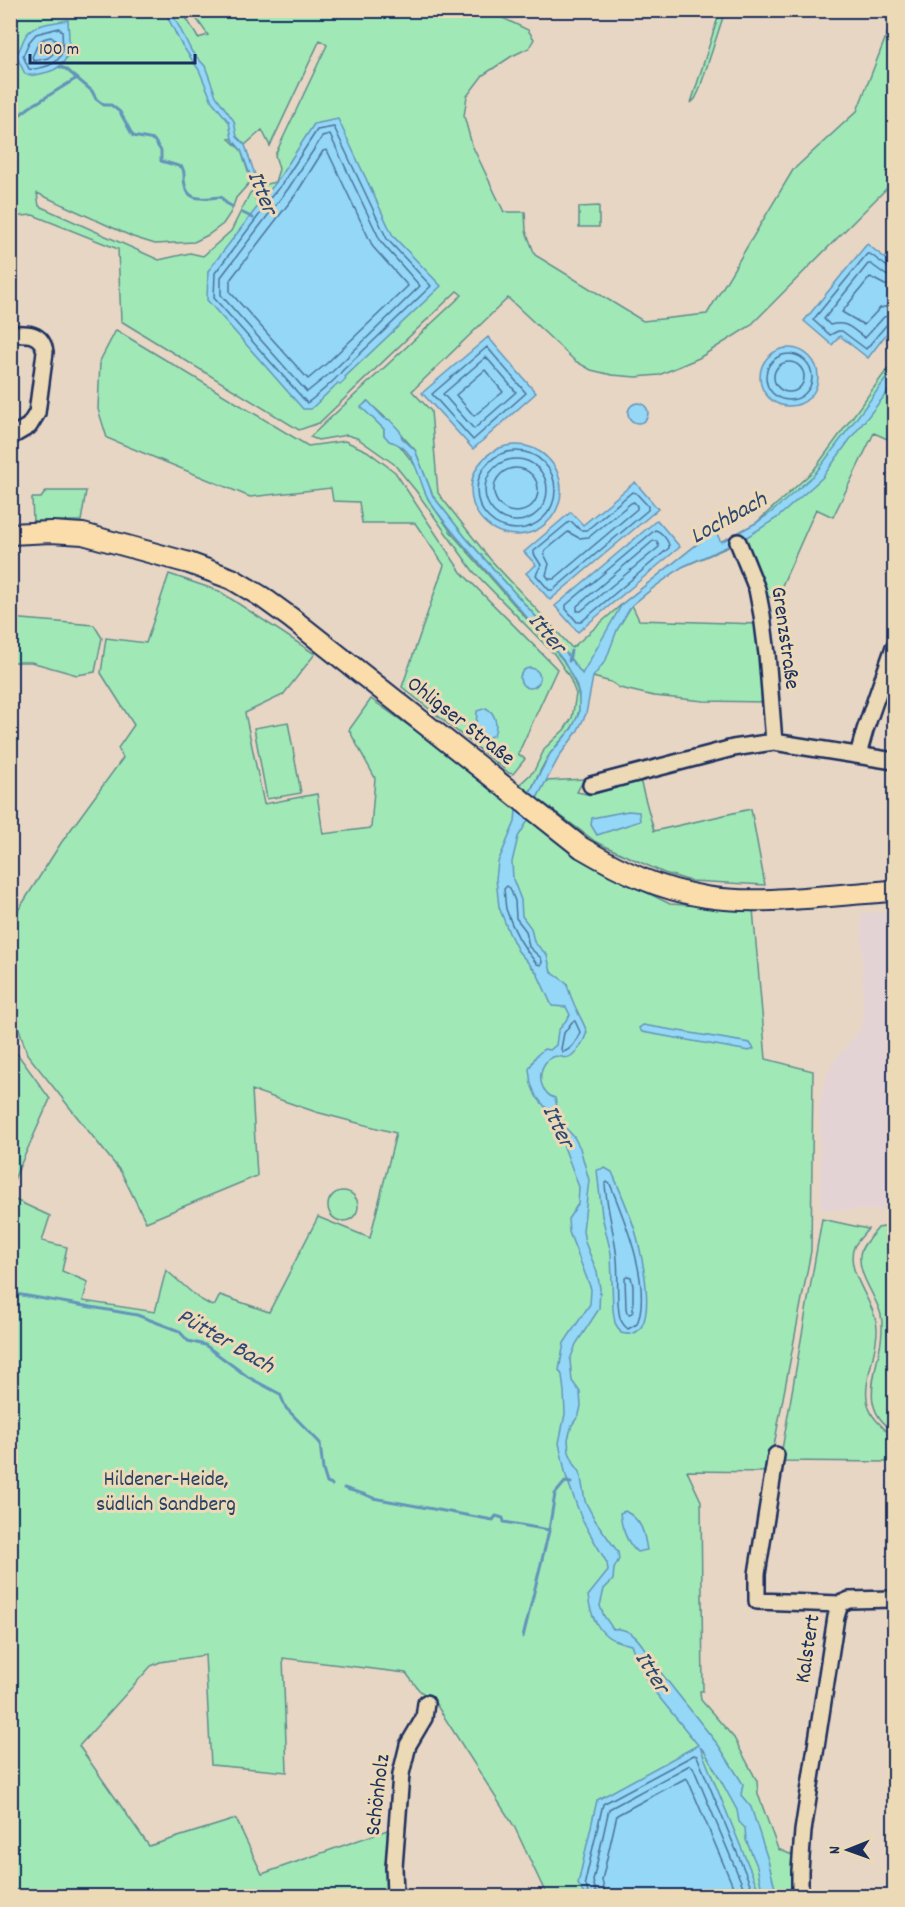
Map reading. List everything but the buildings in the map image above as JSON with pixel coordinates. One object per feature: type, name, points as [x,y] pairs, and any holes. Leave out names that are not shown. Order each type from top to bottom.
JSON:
[{"type":"main road","name":"Ohligser Straße","points":[[10,534],[51,532],[83,534],[189,562],[232,579],[291,618],[539,815],[582,848],[617,869],[663,887],[699,895],[732,898],[782,899],[894,891]]},
{"type":"street","points":[[10,334],[27,333],[36,336],[44,346],[45,352],[37,413],[29,426],[10,437]]},
{"type":"street","name":"Grenzstraße","points":[[738,542],[757,589],[762,615],[774,742]]},
{"type":"street","points":[[858,755],[894,647]]},
{"type":"street","points":[[591,785],[733,748],[774,742],[894,761]]},
{"type":"street","name":"Kalstert","points":[[776,1455],[757,1574],[757,1602],[840,1604],[836,1617],[803,1831],[800,1896]]},
{"type":"street","points":[[840,1604],[849,1600],[894,1599]]},
{"type":"street","name":"Schönholz","points":[[395,1896],[394,1867],[401,1774],[408,1745],[423,1718],[426,1703]]},
{"type":"shaded area","points":[[894,912],[894,1210],[821,1210],[819,1107],[821,1096],[826,1076],[836,1058],[856,1035],[862,1024],[861,913]]},
{"type":"shaded area","points":[[890,1226],[894,1226],[894,1311],[891,1311]]},
{"type":"green space","points":[[10,11],[180,11],[198,38],[208,35],[191,11],[488,11],[528,30],[534,39],[529,48],[483,75],[467,96],[464,116],[472,145],[504,212],[525,212],[526,231],[535,255],[643,321],[707,314],[793,170],[857,111],[894,16],[894,181],[750,326],[699,358],[659,375],[636,377],[612,375],[591,370],[575,361],[508,298],[412,391],[431,411],[438,493],[490,559],[572,648],[622,604],[715,530],[720,542],[730,537],[733,545],[682,567],[632,605],[639,620],[757,624],[765,702],[704,701],[654,696],[620,688],[611,682],[582,674],[553,636],[466,538],[433,496],[415,450],[367,401],[362,407],[384,429],[384,435],[392,442],[397,442],[418,469],[428,499],[453,535],[563,660],[576,685],[579,711],[576,720],[547,759],[530,792],[519,785],[534,771],[545,748],[564,730],[572,718],[576,694],[569,676],[555,655],[473,571],[394,464],[357,438],[347,435],[318,440],[310,437],[462,295],[457,291],[319,423],[299,430],[121,321],[118,249],[33,215],[11,217]],"holes":[[[320,40],[327,45],[275,155],[279,169],[275,182],[262,184],[250,193],[231,231],[203,256],[190,253],[159,260],[39,206],[37,193],[133,237],[155,244],[194,242],[208,235],[223,224],[236,198],[251,181],[241,150],[229,139],[237,137],[245,145],[262,130],[270,146]]]},
{"type":"green space","points":[[720,11],[725,11],[699,91],[691,103]]},
{"type":"green space","points":[[599,206],[599,227],[579,227],[579,207]]},
{"type":"green space","points":[[116,330],[308,446],[345,441],[367,451],[395,472],[461,572],[557,669],[518,754],[525,759],[513,774],[402,687],[444,565],[415,523],[362,523],[359,502],[333,501],[331,488],[250,497],[107,438],[98,409],[100,361]]},
{"type":"green space","points":[[894,360],[894,436],[892,441],[874,433],[833,517],[816,509],[776,599],[766,596],[739,532],[756,523],[813,471]]},
{"type":"green space","points":[[46,491],[86,491],[81,521],[33,521],[32,498],[41,498]]},
{"type":"green space","name":"Hildener-Heide, südlich Sandberg","points":[[169,574],[219,591],[315,654],[283,695],[245,713],[264,804],[317,794],[323,834],[371,828],[375,778],[349,730],[371,699],[450,755],[508,803],[607,873],[670,904],[753,909],[766,1059],[813,1071],[811,1251],[769,1472],[687,1471],[701,1501],[703,1691],[700,1691],[701,1700],[734,1738],[757,1781],[758,1794],[778,1849],[792,1855],[793,1896],[547,1896],[514,1826],[434,1701],[419,1690],[406,1673],[283,1658],[287,1772],[211,1765],[205,1655],[160,1662],[151,1666],[79,1746],[149,1846],[236,1819],[262,1874],[390,1829],[390,1896],[11,1896],[11,1198],[50,1216],[42,1241],[67,1247],[62,1271],[88,1282],[83,1301],[155,1312],[166,1270],[198,1298],[212,1306],[215,1305],[220,1295],[269,1312],[318,1217],[370,1238],[396,1133],[316,1112],[252,1090],[257,1176],[146,1222],[121,1172],[27,1054],[11,1003],[10,923],[61,843],[123,758],[118,748],[134,725],[101,673],[106,638],[146,643]]},
{"type":"green space","points":[[10,618],[94,625],[102,638],[95,672],[77,675],[31,662],[11,662]]},
{"type":"green space","points":[[288,722],[301,793],[267,799],[254,728]]},
{"type":"green space","points":[[584,779],[577,792],[591,795],[640,780],[654,831],[751,809],[765,885],[691,881],[664,873],[596,842],[537,798],[546,781]]},
{"type":"green space","points":[[10,1038],[16,1052],[50,1099],[11,1186]]},
{"type":"green space","points":[[343,1191],[354,1195],[358,1206],[354,1217],[343,1221],[332,1217],[328,1206],[332,1195]]},
{"type":"green space","points":[[822,1219],[868,1229],[854,1247],[853,1267],[872,1308],[877,1329],[868,1376],[867,1400],[870,1411],[877,1421],[894,1436],[894,1482],[893,1462],[780,1461]]},
{"type":"green space","points":[[890,1226],[891,1311],[894,1311],[894,1431],[881,1420],[874,1407],[872,1393],[882,1331],[881,1315],[864,1278],[860,1263],[861,1251],[867,1241],[878,1228]]},
{"type":"water","name":"Itter","points":[[161,11],[171,11],[192,52],[205,66],[216,96],[234,121],[237,137],[245,145],[263,199],[314,124],[338,119],[393,236],[441,286],[345,377],[346,379],[340,385],[338,383],[311,409],[303,409],[207,300],[208,271],[259,205],[253,195],[250,175],[241,150],[232,139],[229,122],[212,101],[199,70],[180,42],[167,16]]},
{"type":"water","points":[[68,20],[68,52],[62,64],[48,72],[25,74],[16,55],[27,34],[40,26]]},
{"type":"water","points":[[867,244],[894,265],[894,324],[868,358],[840,336],[832,345],[804,321]]},
{"type":"water","points":[[488,337],[536,393],[473,449],[422,393]]},
{"type":"water","points":[[789,348],[800,350],[813,361],[818,377],[816,388],[805,401],[789,406],[778,404],[765,393],[760,377],[762,366],[773,353]]},
{"type":"water","name":"Itter","points":[[894,368],[894,384],[822,478],[777,518],[742,540],[682,567],[632,605],[617,630],[606,660],[593,677],[586,714],[577,732],[560,755],[518,837],[512,862],[513,879],[521,900],[522,916],[531,928],[534,942],[547,955],[551,972],[567,983],[587,1032],[581,1045],[571,1056],[566,1058],[555,1056],[548,1060],[542,1068],[541,1079],[544,1089],[555,1098],[561,1123],[574,1137],[580,1148],[589,1180],[583,1231],[597,1272],[600,1288],[599,1309],[576,1344],[570,1360],[572,1381],[580,1392],[581,1406],[568,1439],[569,1452],[580,1472],[585,1501],[595,1520],[618,1552],[619,1559],[614,1569],[613,1580],[604,1589],[600,1606],[613,1629],[627,1631],[638,1640],[654,1664],[719,1746],[743,1784],[741,1795],[751,1807],[777,1896],[763,1896],[757,1866],[746,1840],[745,1828],[739,1822],[737,1810],[700,1747],[761,1896],[585,1896],[578,1884],[597,1800],[698,1745],[650,1686],[631,1645],[615,1641],[607,1636],[599,1628],[594,1618],[588,1596],[608,1571],[607,1563],[582,1520],[566,1476],[559,1443],[565,1414],[562,1375],[559,1370],[564,1343],[590,1304],[591,1289],[569,1232],[568,1219],[578,1204],[579,1187],[560,1136],[546,1108],[536,1096],[531,1084],[529,1069],[536,1056],[544,1049],[550,1050],[556,1045],[558,1031],[570,1015],[566,1007],[552,1006],[537,973],[518,951],[499,907],[496,879],[498,862],[515,822],[516,810],[530,792],[550,754],[572,728],[579,713],[579,695],[576,684],[563,660],[436,511],[426,494],[412,458],[399,445],[389,441],[384,435],[384,429],[361,407],[368,401],[400,431],[402,438],[415,450],[433,496],[466,538],[553,636],[582,674],[622,604],[715,530],[721,542],[773,511],[814,475]]},
{"type":"water","points":[[634,403],[642,403],[648,409],[648,417],[642,423],[634,423],[628,417],[628,409]]},
{"type":"water","points":[[516,445],[533,448],[548,458],[558,473],[561,490],[558,507],[548,522],[533,532],[516,535],[499,532],[484,522],[474,507],[471,490],[474,473],[484,458],[499,448]]},
{"type":"water","points":[[635,482],[658,509],[550,600],[526,573],[536,565],[524,552],[571,512],[583,525]]},
{"type":"water","points":[[657,520],[680,547],[578,632],[555,606]]},
{"type":"water","points":[[530,668],[537,671],[540,678],[537,685],[530,688],[523,685],[520,678],[523,671]]},
{"type":"water","points":[[486,708],[494,716],[496,723],[494,735],[487,738],[479,733],[476,726],[477,711]]},
{"type":"water","points":[[628,811],[639,812],[640,821],[597,835],[591,825],[592,818]]},
{"type":"water","points":[[643,1025],[750,1043],[754,1049],[749,1051],[642,1032],[639,1028]]},
{"type":"water","points":[[605,1168],[612,1172],[626,1204],[643,1262],[647,1297],[646,1313],[642,1326],[634,1333],[621,1333],[615,1323],[611,1253],[602,1216],[597,1170]]},
{"type":"water","points":[[625,1511],[639,1523],[647,1550],[637,1552],[627,1539],[620,1513]]},
{"type":"waterway","points":[[60,67],[66,69],[92,91],[96,99],[104,105],[111,105],[120,112],[133,136],[154,140],[161,151],[161,161],[182,167],[188,193],[196,198],[221,197],[233,207]]},
{"type":"waterway","points":[[10,122],[77,78]]},
{"type":"waterway","points":[[890,201],[894,205]]},
{"type":"waterway","name":"Itter","points":[[243,213],[253,218]]},
{"type":"waterway","name":"Itter","points":[[569,661],[571,651]]},
{"type":"waterway","name":"Pütter Bach","points":[[10,1293],[137,1315],[179,1331],[188,1341],[205,1345],[248,1377],[280,1394],[286,1408],[320,1443],[323,1470],[327,1483],[332,1485]]},
{"type":"waterway","name":"Pütter Bach","points":[[344,1488],[373,1498],[493,1520],[496,1516],[503,1518],[504,1522],[549,1530],[555,1494],[565,1482],[571,1483]]},
{"type":"waterway","points":[[523,1637],[549,1531]]},
{"type":"water label","name":"Lochbach","points":[[729,519]]}]
